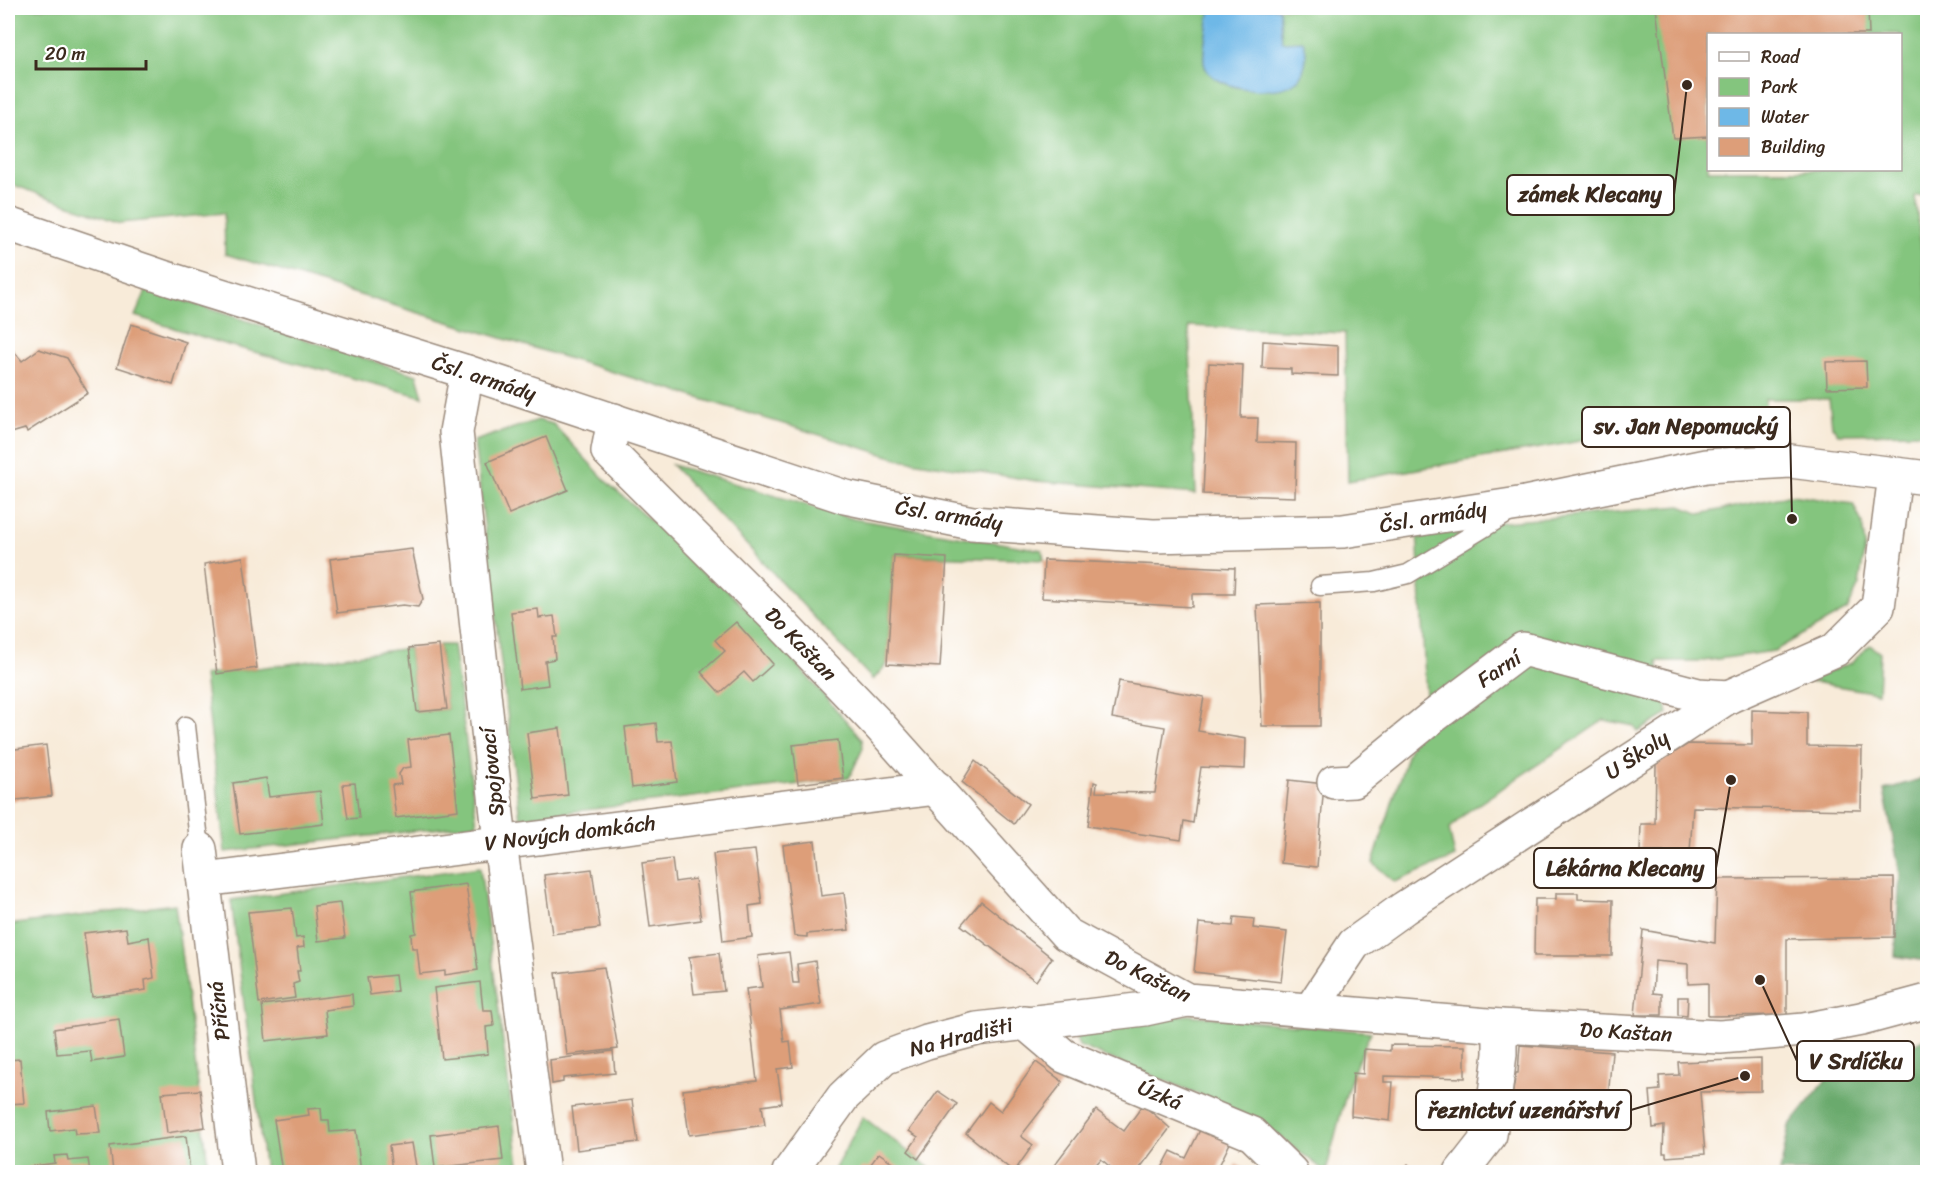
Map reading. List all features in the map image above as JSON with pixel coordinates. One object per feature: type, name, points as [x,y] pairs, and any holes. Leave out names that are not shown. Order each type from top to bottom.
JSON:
[{"type":"street","name":"Čsl. armády","points":[[8,224],[166,278],[467,372],[845,497],[972,523],[1153,536],[1343,531],[1525,503],[1706,466],[1790,461],[1928,478]]},
{"type":"street","name":"Spojovací","points":[[467,372],[456,432],[500,842],[543,1173]]},
{"type":"street","name":"Do Kaštan","points":[[614,420],[608,451],[777,619],[937,788],[1066,934],[1187,1000],[1500,1026],[1720,1037],[1804,1030],[1861,1019],[1928,1001]]},
{"type":"street","name":"U Školy","points":[[1311,1009],[1354,944],[1433,888],[1728,697],[1835,650],[1876,610],[1894,475]]},
{"type":"street","name":"Farní","points":[[1334,782],[1354,781],[1523,650],[1698,695],[1728,697]]},
{"type":"street","name":"V Nových domkách","points":[[202,865],[500,842],[937,788]]},
{"type":"street","name":"Příčná","points":[[202,865],[238,1173]]},
{"type":"street","name":"Na Hradišti","points":[[789,1173],[843,1097],[884,1058],[927,1042],[977,1029],[1145,1009],[1187,1000]]},
{"type":"street","name":"Úzká","points":[[1024,1022],[1064,1056],[1252,1134],[1291,1173]]},
{"type":"street","points":[[1461,1173],[1490,1135],[1500,1054],[1500,1026]]},
{"type":"lane","points":[[1320,586],[1374,582],[1408,574],[1525,503]]},
{"type":"lane","points":[[186,726],[202,865]]},
{"type":"green space","points":[[8,8],[1927,8],[1927,194],[1915,196],[1928,303],[1927,433],[1838,434],[1832,426],[1829,399],[1765,399],[1765,424],[1761,431],[1661,441],[1658,432],[1633,432],[1348,481],[1345,333],[1189,326],[1196,494],[1036,481],[899,459],[225,254],[224,213],[120,223],[8,183]]},
{"type":"green space","points":[[147,289],[417,375],[423,397],[228,345],[135,316]]},
{"type":"green space","points":[[538,420],[553,424],[610,485],[699,562],[762,625],[862,739],[863,748],[849,778],[520,818],[474,441]]},
{"type":"green space","points":[[672,465],[854,519],[1042,550],[1044,560],[894,555],[887,664],[873,680]]},
{"type":"green space","points":[[1792,495],[1853,504],[1862,523],[1865,546],[1859,585],[1847,610],[1774,651],[1704,661],[1657,661],[1668,714],[1638,732],[1634,726],[1604,720],[1467,812],[1449,829],[1455,857],[1395,882],[1373,863],[1426,696],[1417,530],[1681,506],[1700,514]]},
{"type":"green space","points":[[439,645],[453,645],[477,824],[225,852],[204,675],[409,648],[417,712],[447,709]]},
{"type":"green space","points":[[1870,645],[1880,653],[1878,693],[1807,681],[1851,663]]},
{"type":"green space","points":[[1928,777],[1927,961],[1895,956],[1900,874],[1884,790]]},
{"type":"green space","points":[[480,867],[520,1172],[265,1172],[231,900]]},
{"type":"green space","points":[[175,904],[209,1172],[8,1172],[8,925]]},
{"type":"green space","points":[[1187,1015],[1371,1032],[1350,1083],[1326,1172],[1282,1138],[1228,1106],[1079,1046],[1075,1036],[1085,1028]]},
{"type":"green space","points":[[1927,1037],[1927,1172],[1780,1172],[1789,1126],[1845,1056],[1903,1050]]},
{"type":"green space","points":[[863,1117],[935,1172],[833,1172]]},
{"type":"water","points":[[1210,8],[1279,8],[1282,42],[1303,41],[1305,46],[1304,69],[1298,79],[1285,87],[1259,90],[1229,85],[1208,72],[1204,63],[1204,42]]},
{"type":"building","points":[[1656,8],[1868,8],[1869,33],[1707,33],[1707,136],[1673,138]]},
{"type":"building","points":[[131,324],[186,342],[173,385],[117,367]]},
{"type":"building","points":[[1263,341],[1338,346],[1338,376],[1291,374],[1291,369],[1262,368]]},
{"type":"building","points":[[8,344],[22,361],[39,349],[67,358],[88,393],[27,432],[25,429],[8,434]]},
{"type":"building","points":[[1866,361],[1867,387],[1827,388],[1826,362]]},
{"type":"building","points":[[1209,363],[1243,365],[1241,418],[1258,418],[1257,442],[1296,443],[1295,497],[1203,494]]},
{"type":"building","points":[[546,437],[568,490],[509,514],[487,462]]},
{"type":"building","points":[[412,549],[423,599],[418,607],[403,605],[337,613],[330,559]]},
{"type":"building","points":[[894,555],[947,558],[940,667],[887,664]]},
{"type":"building","points":[[243,557],[257,668],[217,674],[204,564]]},
{"type":"building","points":[[1044,560],[1235,568],[1234,594],[1192,594],[1192,607],[1042,598]]},
{"type":"building","points":[[1320,603],[1320,726],[1262,726],[1257,605]]},
{"type":"building","points":[[538,609],[539,618],[554,616],[557,637],[553,637],[555,659],[545,661],[548,685],[520,689],[511,612]]},
{"type":"building","points":[[736,622],[773,664],[753,682],[744,672],[720,693],[701,672],[725,651],[715,640]]},
{"type":"building","points":[[439,645],[447,709],[417,712],[409,648]]},
{"type":"building","points":[[1119,681],[1204,697],[1198,731],[1246,739],[1245,769],[1201,767],[1193,823],[1184,821],[1181,840],[1088,826],[1094,782],[1097,783],[1096,792],[1155,793],[1165,727],[1112,718]]},
{"type":"building","points":[[1752,710],[1807,712],[1807,746],[1862,747],[1861,810],[1693,807],[1690,852],[1640,852],[1641,824],[1655,824],[1656,764],[1688,744],[1752,745]]},
{"type":"building","points":[[656,723],[658,742],[672,741],[677,782],[632,788],[625,727]]},
{"type":"building","points":[[560,728],[568,795],[535,799],[527,733]]},
{"type":"building","points":[[449,735],[458,810],[396,818],[392,785],[401,784],[399,774],[403,768],[411,767],[408,740]]},
{"type":"building","points":[[838,740],[843,778],[798,784],[793,745]]},
{"type":"building","points":[[46,745],[52,796],[8,801],[8,750]]},
{"type":"building","points":[[975,761],[1028,804],[1014,824],[962,782]]},
{"type":"building","points":[[266,778],[269,797],[320,791],[324,824],[240,834],[233,783]]},
{"type":"building","points":[[1289,780],[1324,784],[1317,867],[1281,863]]},
{"type":"building","points":[[355,783],[359,818],[348,819],[343,784]]},
{"type":"building","points":[[815,841],[821,896],[844,893],[849,930],[807,934],[807,937],[794,936],[783,845]]},
{"type":"building","points":[[755,850],[762,904],[749,906],[752,937],[723,941],[713,854]]},
{"type":"building","points":[[672,859],[675,882],[695,879],[701,920],[650,927],[642,863]]},
{"type":"building","points":[[592,869],[600,928],[552,934],[544,875]]},
{"type":"building","points":[[1894,878],[1894,937],[1787,939],[1787,1015],[1708,1016],[1708,983],[1688,984],[1688,964],[1655,961],[1653,993],[1662,994],[1662,1015],[1635,1015],[1643,930],[1715,943],[1717,879]]},
{"type":"building","points":[[466,884],[478,970],[445,975],[445,971],[420,974],[417,948],[412,948],[411,934],[416,933],[411,892]]},
{"type":"building","points":[[1556,893],[1578,893],[1578,899],[1613,900],[1612,956],[1534,956],[1535,899],[1556,899]]},
{"type":"building","points":[[981,901],[1052,958],[1036,981],[961,925]]},
{"type":"building","points":[[340,903],[345,938],[318,941],[314,906]]},
{"type":"building","points":[[292,908],[296,938],[303,937],[304,947],[297,948],[300,971],[297,971],[299,982],[293,984],[295,998],[259,1003],[248,912]]},
{"type":"building","points":[[1234,917],[1254,919],[1253,928],[1287,932],[1281,982],[1194,972],[1199,923],[1233,926]]},
{"type":"building","points":[[126,928],[128,941],[149,937],[154,978],[145,980],[146,990],[92,997],[84,933]]},
{"type":"building","points":[[789,952],[793,983],[799,983],[797,964],[815,961],[821,1004],[780,1010],[784,1042],[790,1041],[793,1067],[777,1069],[782,1103],[762,1106],[765,1125],[689,1135],[683,1090],[757,1081],[746,989],[762,987],[758,956]]},
{"type":"building","points":[[719,953],[724,991],[694,994],[689,957]]},
{"type":"building","points":[[604,967],[618,1049],[567,1055],[556,973]]},
{"type":"building","points":[[395,975],[397,991],[370,995],[367,978]]},
{"type":"building","points":[[480,982],[483,1010],[492,1010],[494,1026],[486,1027],[488,1054],[442,1059],[434,988]]},
{"type":"building","points":[[352,994],[353,1006],[325,1010],[328,1034],[266,1041],[262,1005]]},
{"type":"building","points":[[1678,997],[1688,997],[1687,1016],[1678,1015]]},
{"type":"building","points":[[119,1019],[124,1057],[92,1062],[90,1051],[57,1054],[54,1029]]},
{"type":"building","points":[[1390,1045],[1465,1046],[1465,1078],[1384,1076],[1384,1082],[1393,1082],[1390,1121],[1351,1116],[1353,1073],[1363,1074],[1364,1049],[1390,1051]]},
{"type":"building","points":[[1520,1045],[1612,1052],[1608,1099],[1564,1095],[1562,1122],[1509,1115],[1516,1073],[1518,1073]]},
{"type":"building","points":[[613,1051],[615,1073],[563,1078],[563,1082],[552,1084],[550,1060]]},
{"type":"building","points":[[20,1059],[24,1103],[8,1104],[8,1060]]},
{"type":"building","points":[[1761,1059],[1761,1091],[1700,1092],[1705,1154],[1666,1157],[1666,1153],[1663,1153],[1664,1126],[1653,1128],[1650,1091],[1660,1090],[1659,1076],[1679,1075],[1678,1062]]},
{"type":"building","points":[[1036,1062],[1063,1082],[1021,1136],[1033,1145],[1014,1172],[966,1133],[989,1102],[1001,1111]]},
{"type":"building","points":[[200,1090],[205,1127],[167,1133],[162,1093]]},
{"type":"building","points":[[938,1091],[957,1104],[918,1159],[908,1151],[918,1137],[909,1131]]},
{"type":"building","points":[[632,1100],[638,1142],[577,1150],[572,1107]]},
{"type":"building","points":[[1143,1105],[1170,1128],[1137,1172],[1116,1172],[1101,1159],[1089,1172],[1049,1172],[1096,1110],[1124,1131]]},
{"type":"building","points":[[96,1106],[100,1133],[75,1134],[74,1128],[50,1131],[48,1112]]},
{"type":"building","points":[[321,1108],[322,1120],[329,1120],[330,1132],[356,1130],[361,1172],[282,1172],[274,1120],[309,1115],[308,1109]]},
{"type":"building","points":[[499,1126],[503,1160],[435,1168],[431,1135]]},
{"type":"building","points":[[1202,1126],[1231,1141],[1216,1172],[1160,1172],[1171,1151],[1186,1158]]},
{"type":"building","points":[[186,1136],[190,1172],[113,1172],[110,1146]]},
{"type":"building","points":[[412,1143],[417,1172],[392,1172],[389,1146]]},
{"type":"building","points":[[879,1153],[906,1172],[858,1172],[862,1167],[868,1168]]},
{"type":"building","points":[[67,1155],[68,1161],[88,1159],[90,1172],[28,1172],[28,1167],[55,1163],[54,1156]]},
{"type":"building","points":[[1236,1164],[1250,1172],[1232,1172]]},
{"type":"building","points":[[1408,1164],[1417,1172],[1401,1172]]},
{"type":"place","name":"zámek Klecany","points":[[1687,85]]},
{"type":"place","name":"sv. Jan Nepomucký","points":[[1792,519]]},
{"type":"place","name":"Lékárna Klecany","points":[[1731,780]]},
{"type":"place","name":"V Srdíčku","points":[[1760,980]]},
{"type":"place","name":"řeznictví uzenářství","points":[[1745,1076]]}]
